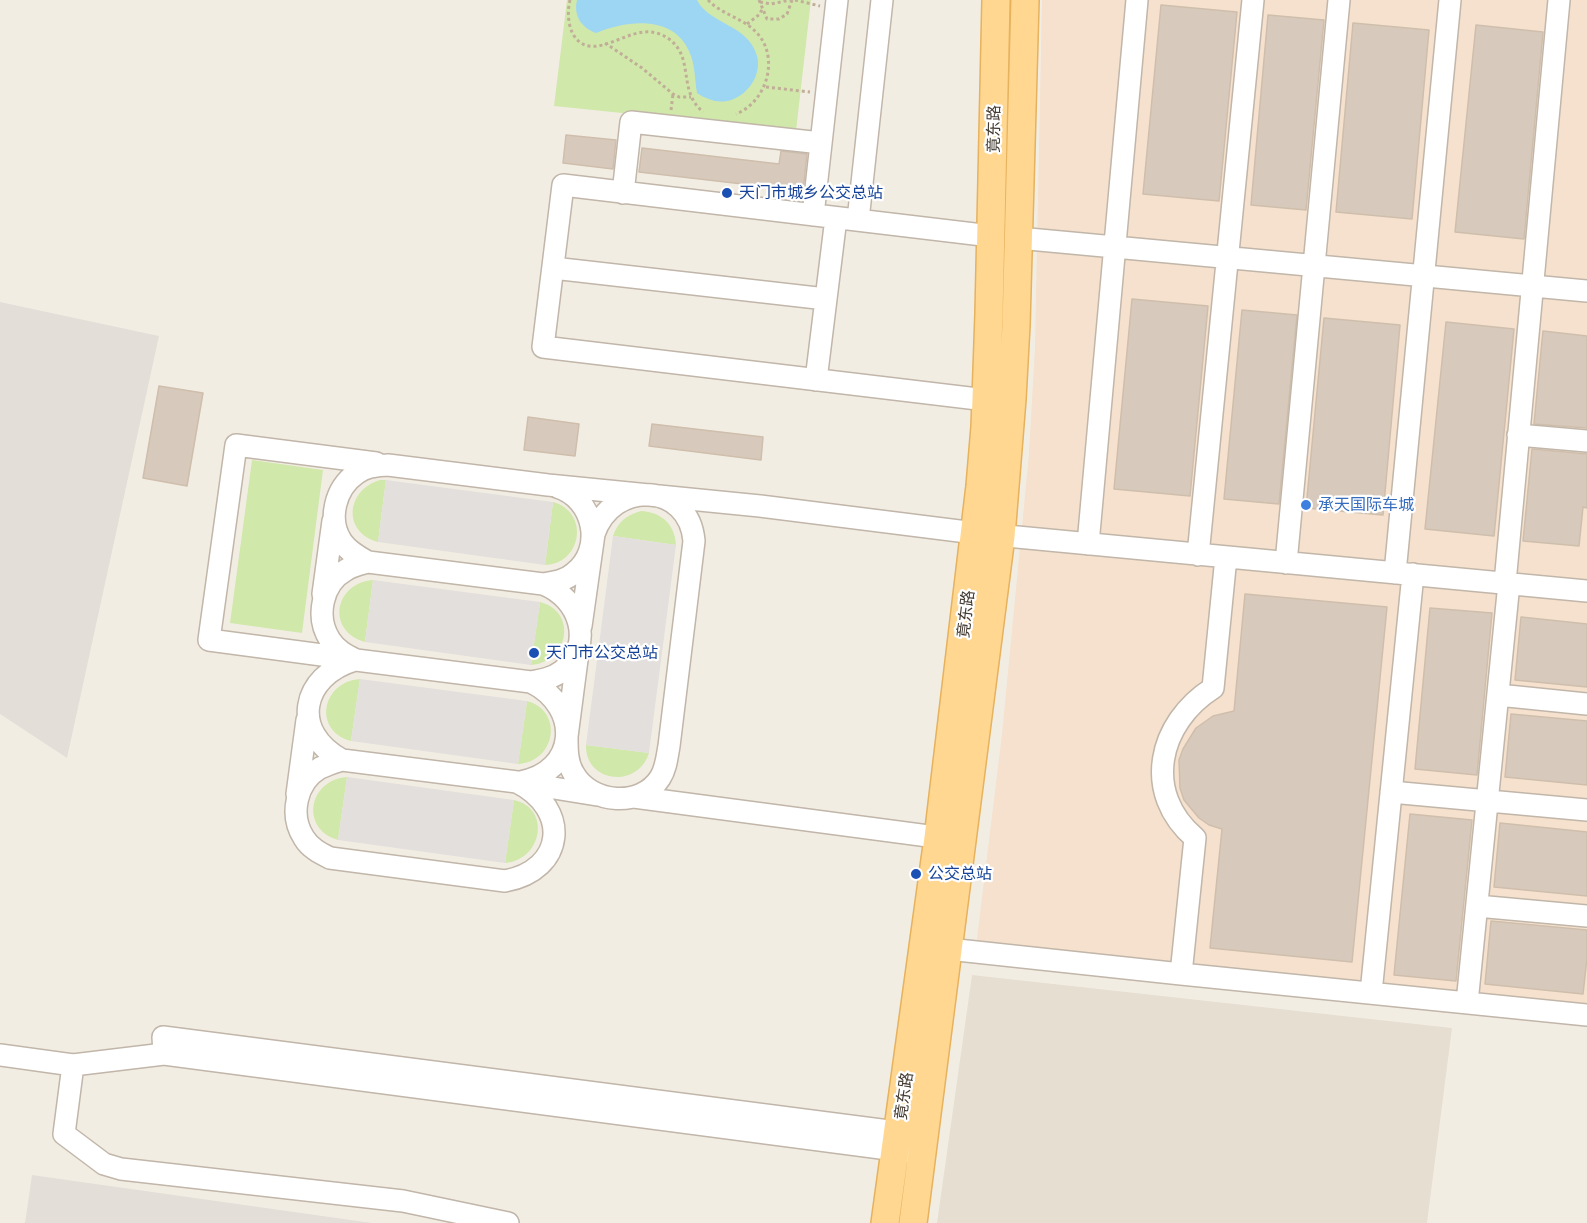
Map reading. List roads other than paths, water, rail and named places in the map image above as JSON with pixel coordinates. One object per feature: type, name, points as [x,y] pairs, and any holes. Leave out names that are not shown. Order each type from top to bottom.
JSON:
[{"type":"main road","name":"竟东路","points":[[988,535],[986,400],[996,0]]},
{"type":"main road","name":"竟东路","points":[[913,1223],[911,1143],[988,535],[1012,399],[1024,0]]},
{"type":"main road","name":"竟东路","points":[[885,1223],[911,1143],[948,949],[950,839]]},
{"type":"street","points":[[858,220],[882,0]]},
{"type":"street","points":[[1088,544],[1137,0]]},
{"type":"street","points":[[1198,555],[1253,0]]},
{"type":"street","points":[[1286,562],[1339,0]]},
{"type":"street","points":[[1371,993],[1391,792],[1424,276],[1450,0]]},
{"type":"street","points":[[1467,1003],[1498,695],[1518,435],[1559,0]]},
{"type":"street","points":[[813,215],[837,4]]},
{"type":"street","points":[[623,193],[631,122],[821,143]]},
{"type":"street","points":[[986,400],[543,347],[563,185],[991,236]]},
{"type":"street","points":[[816,380],[836,218]]},
{"type":"street","points":[[1018,238],[1587,291]]},
{"type":"street","points":[[553,268],[826,300]]},
{"type":"street","points":[[1518,435],[1587,441]]},
{"type":"street","points":[[543,584],[565,597],[575,610],[580,626],[579,640],[573,658],[562,671],[547,679],[531,682],[209,640],[236,445],[548,485],[734,503],[988,535],[1587,591]]},
{"type":"street","points":[[388,465],[373,466],[358,472],[346,482],[338,496],[334,512],[295,808],[297,824],[304,839],[315,851],[330,858],[505,881],[521,878],[536,870],[547,857],[557,825],[573,802],[585,798],[605,797]]},
{"type":"street","points":[[334,512],[336,528],[342,542],[353,554],[368,562],[543,584],[560,581],[574,573],[585,560],[592,545],[592,528],[588,512],[578,499],[564,489],[548,485]]},
{"type":"street","points":[[553,842],[592,545],[597,523],[607,509],[621,499],[638,494],[655,495],[671,501],[684,512],[692,527],[694,541]]},
{"type":"street","points":[[634,797],[655,785],[666,762],[694,541],[698,527],[704,516],[712,510],[734,503]]},
{"type":"street","points":[[1181,974],[1195,838],[1177,819],[1169,802],[1164,783],[1164,757],[1177,721],[1194,702],[1213,688],[1226,557]]},
{"type":"street","points":[[356,660],[341,652],[330,640],[323,626],[321,610],[325,594],[333,580],[346,570],[368,562]]},
{"type":"street","points":[[356,660],[332,670],[320,680],[312,694],[308,710],[310,725],[316,740],[327,752],[342,760],[518,782],[616,799],[634,797],[950,839]]},
{"type":"street","points":[[531,682],[552,697],[562,710],[567,726],[568,759],[574,774],[585,787],[605,797]]},
{"type":"street","points":[[1498,695],[1587,704]]},
{"type":"street","points":[[518,782],[534,779],[548,771],[560,758],[567,738]]},
{"type":"street","points":[[295,808],[299,793],[307,779],[320,769],[342,760]]},
{"type":"street","points":[[666,762],[670,786],[685,804]]},
{"type":"street","points":[[518,782],[539,795],[549,809],[554,825],[553,842]]},
{"type":"street","points":[[1391,792],[1587,810]]},
{"type":"street","points":[[1477,906],[1587,916]]},
{"type":"street","points":[[948,949],[1587,1015]]},
{"type":"street","points":[[0,1055],[73,1065],[164,1054],[163,1038],[911,1143]]},
{"type":"street","points":[[73,1065],[64,1134],[104,1164],[121,1169],[403,1201],[508,1223]]},
{"type":"water","points":[[577,0],[697,0],[711,15],[746,37],[752,45],[758,61],[755,78],[747,90],[736,98],[723,101],[708,99],[697,93],[691,56],[675,33],[664,27],[637,23],[596,33],[580,21],[576,11]]},
{"type":"place","name":"天门市城乡公交总站","points":[[727,193]]},
{"type":"place","name":"承天国际车城","points":[[1306,505]]},
{"type":"place","name":"天门市公交总站","points":[[534,653]]},
{"type":"place","name":"公交总站","points":[[916,874]]}]
